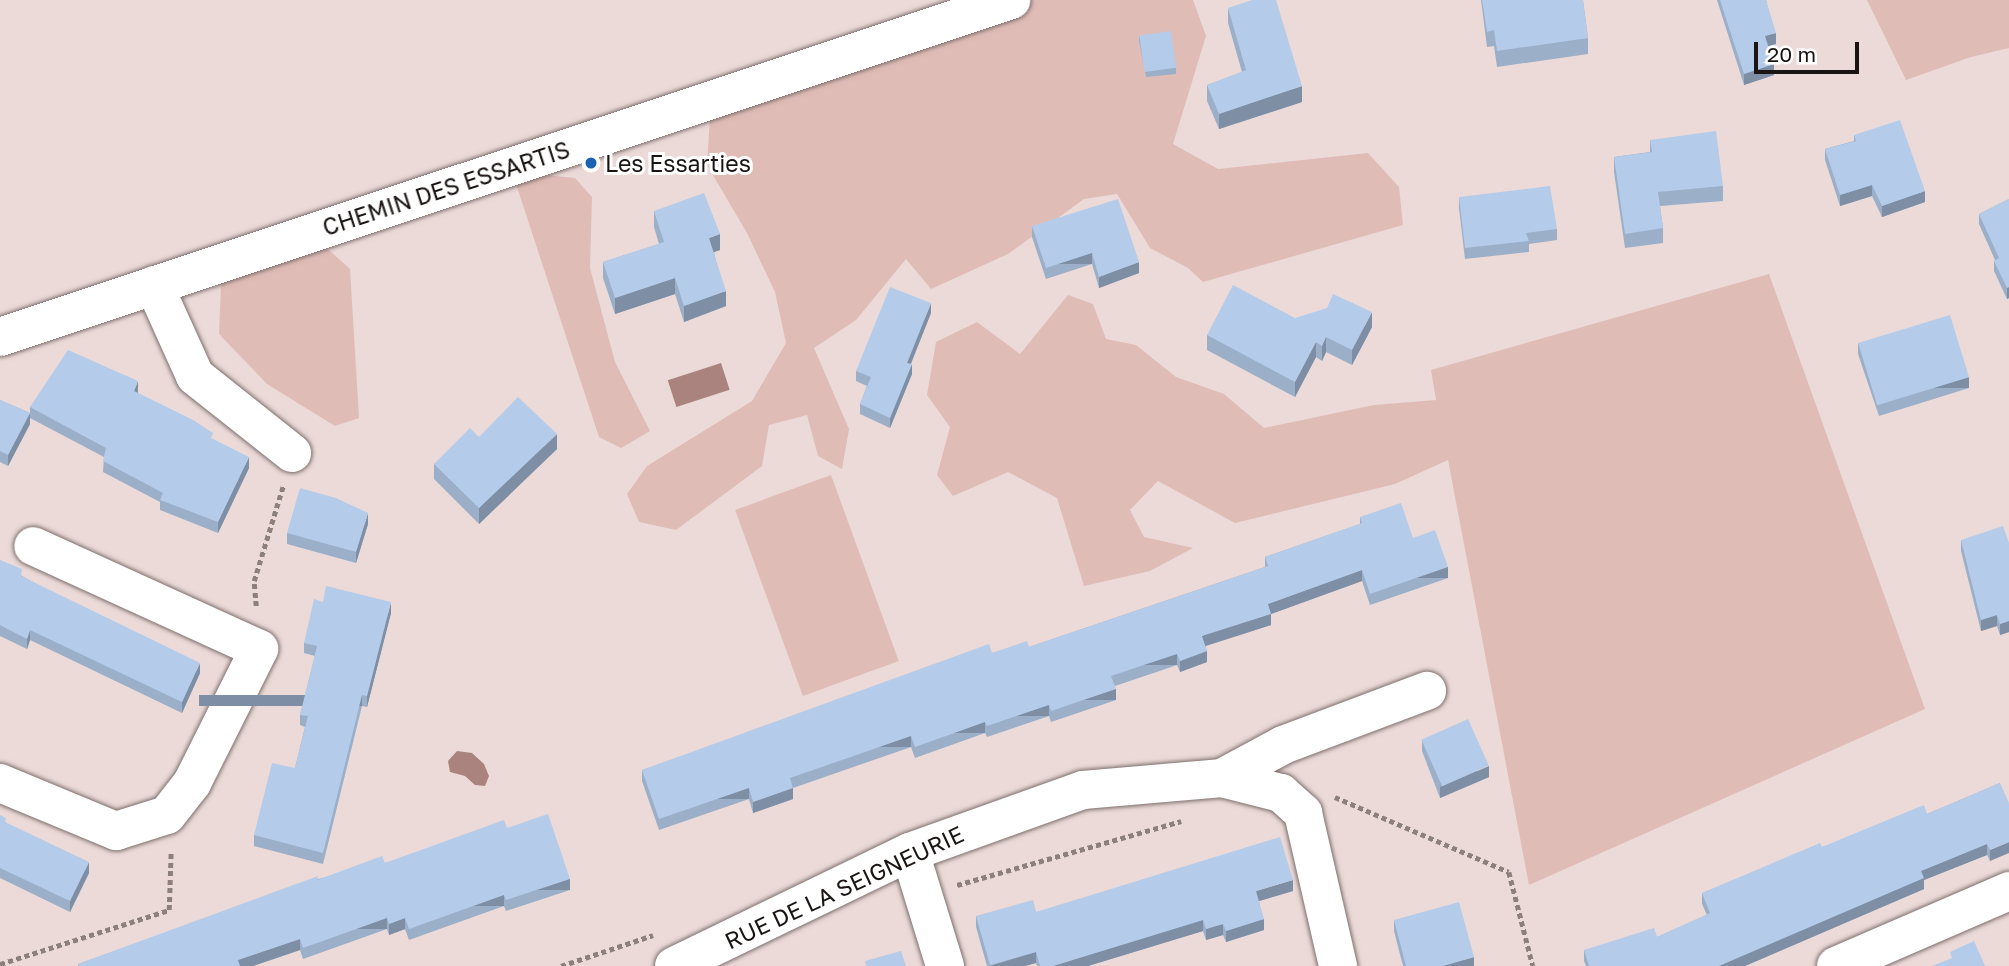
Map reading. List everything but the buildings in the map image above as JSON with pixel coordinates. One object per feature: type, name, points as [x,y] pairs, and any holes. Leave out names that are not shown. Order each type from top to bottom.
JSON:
[{"type":"street","name":"CHEMIN DES ESSARTIS","points":[[0,337],[1011,0]]},
{"type":"street","points":[[154,285],[195,376],[292,453]]},
{"type":"street","points":[[0,783],[116,831],[167,815],[192,783],[259,649],[33,545]]},
{"type":"street","points":[[1222,778],[1283,745],[1427,691]]},
{"type":"street","points":[[1222,778],[1281,793],[1303,813],[1338,966]]},
{"type":"street","name":"RUE DE LA SEIGNEURIE","points":[[674,966],[911,852],[1083,790],[1222,778]]},
{"type":"street","points":[[911,852],[945,966]]},
{"type":"street","points":[[1836,966],[2009,891]]},
{"type":"path","points":[[259,649],[254,581],[292,453]]},
{"type":"path","points":[[1281,793],[1306,785],[1509,872],[1533,966]]},
{"type":"path","points":[[0,964],[169,909],[172,808]]},
{"type":"path","points":[[924,894],[1189,819]]},
{"type":"path","points":[[561,966],[656,933]]},
{"type":"shaded area","points":[[968,0],[1193,0],[1206,36],[1173,144],[1218,169],[1368,153],[1399,187],[1403,225],[1203,282],[1188,268],[1150,248],[1117,194],[1084,199],[1008,254],[931,289],[906,259],[856,320],[814,348],[849,429],[842,469],[818,456],[807,415],[769,425],[762,466],[676,530],[639,522],[627,494],[647,466],[752,401],[786,343],[775,292],[747,233],[707,165],[710,116]]},
{"type":"shaded area","points":[[1867,0],[2009,0],[2009,48],[1971,57],[1906,80]]},
{"type":"shaded area","points":[[545,175],[575,178],[592,197],[590,268],[615,362],[650,431],[621,448],[599,437],[516,184]]},
{"type":"shaded area","points":[[319,241],[350,269],[359,418],[335,426],[267,384],[219,334],[222,263]]},
{"type":"shaded area","points":[[1769,274],[1925,709],[1529,885],[1448,460],[1395,484],[1235,523],[1158,481],[1130,510],[1144,537],[1193,548],[1150,571],[1084,586],[1057,498],[1008,472],[953,496],[937,475],[950,427],[927,395],[936,342],[977,322],[1020,354],[1068,295],[1093,304],[1106,339],[1136,345],[1176,377],[1224,394],[1264,428],[1374,405],[1436,400],[1431,370]]},
{"type":"shaded area","points":[[721,363],[730,390],[676,407],[668,380]]},
{"type":"shaded area","points":[[831,475],[899,661],[803,696],[735,510]]},
{"type":"shaded area","points":[[457,751],[472,753],[484,764],[489,776],[485,786],[475,785],[465,776],[450,772],[448,761]]},
{"type":"place","name":"Les Essarties","points":[[591,163]]}]
